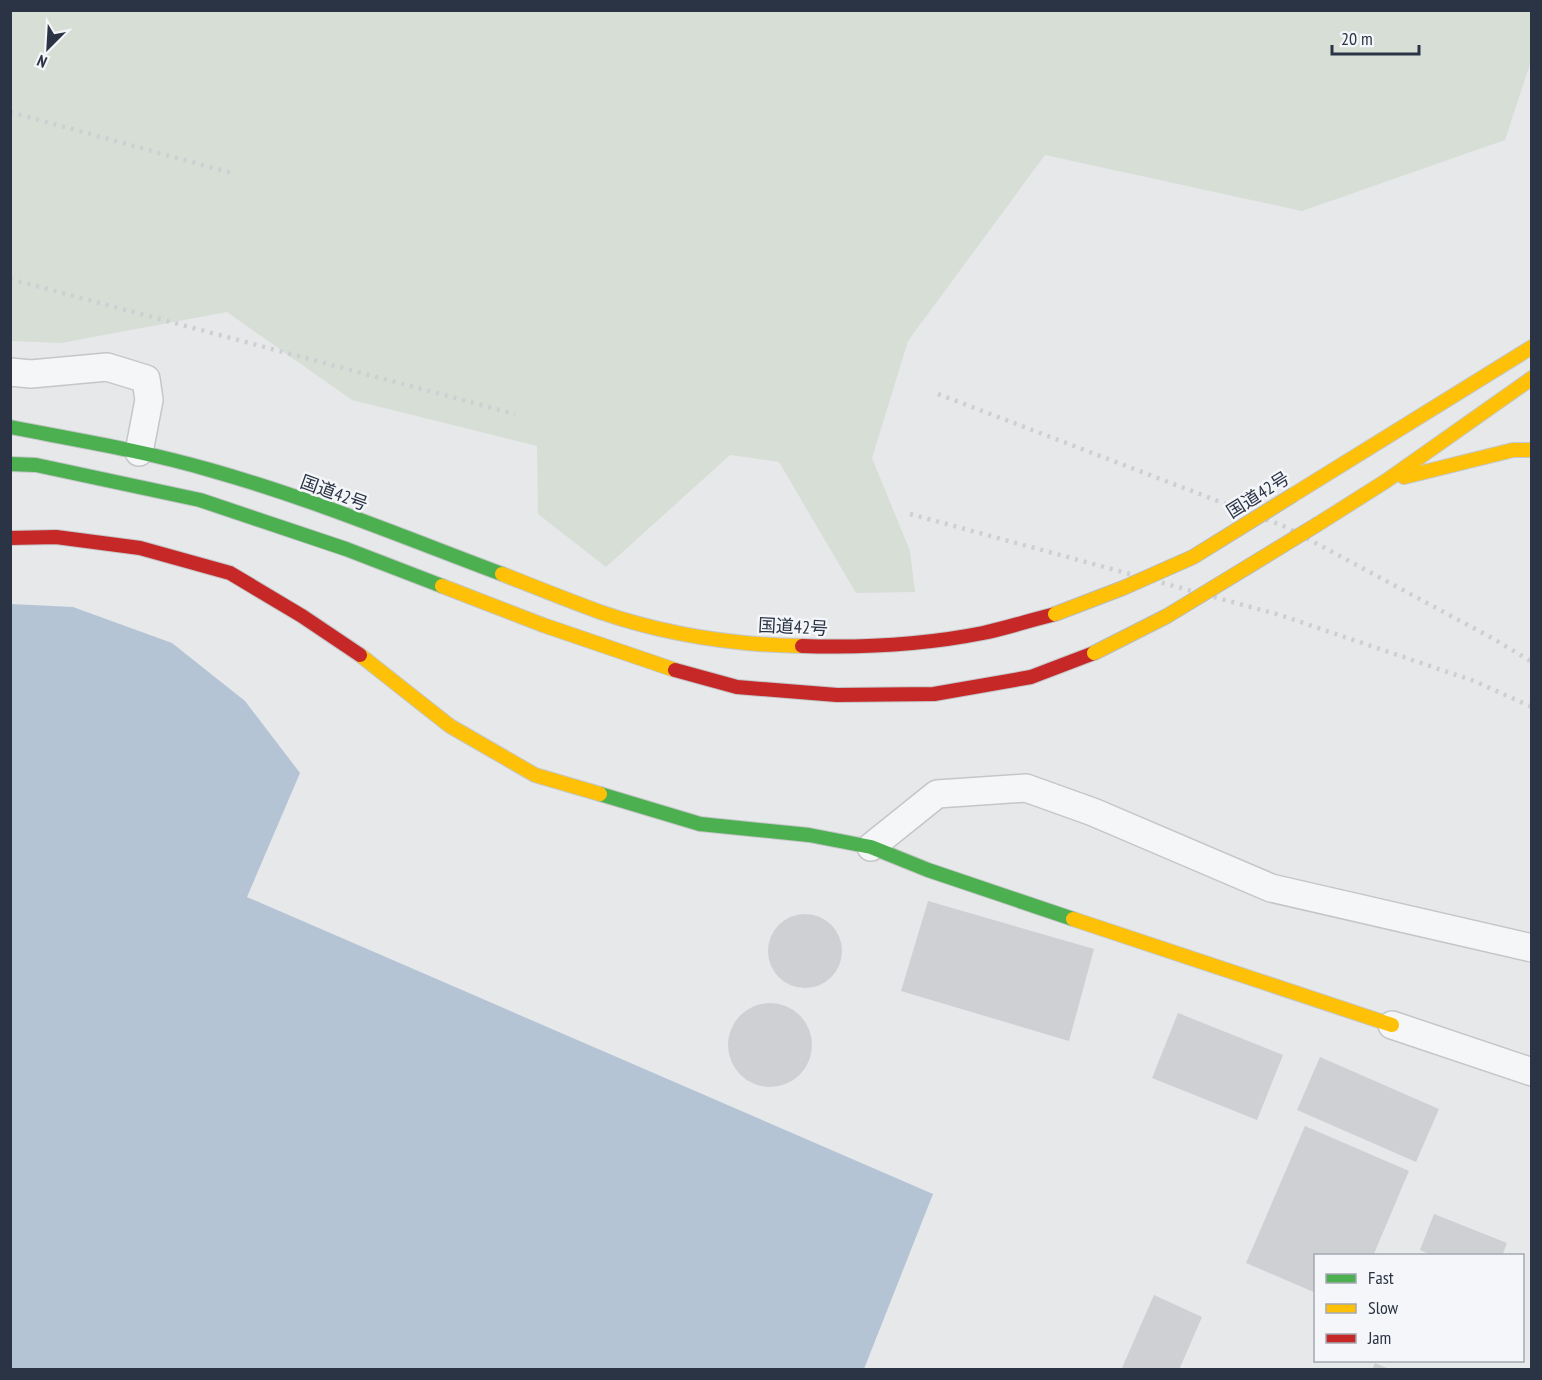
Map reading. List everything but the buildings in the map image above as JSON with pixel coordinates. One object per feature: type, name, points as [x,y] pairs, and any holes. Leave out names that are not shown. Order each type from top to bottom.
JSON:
[{"type":"main road","name":"国道42号","points":[[10,427],[139,452],[211,470],[320,505],[601,612],[657,628],[709,638],[787,646],[859,648],[928,642],[984,633],[1055,614],[1123,588],[1193,557],[1532,347]]},
{"type":"main road","points":[[10,464],[36,465],[200,500],[346,549],[543,625],[659,665],[737,687],[837,695],[934,694],[1031,677],[1094,653],[1167,616],[1386,481],[1532,378]]},
{"type":"main road","points":[[1386,481],[1513,450],[1532,450]]},
{"type":"main road","points":[[10,538],[56,537],[140,548],[230,573],[302,616],[375,665],[450,726],[535,775],[700,824],[809,835],[871,847],[938,873],[1392,1025]]},
{"type":"street","points":[[10,372],[31,374],[107,367],[146,379],[149,400],[139,452]]},
{"type":"street","points":[[871,847],[937,794],[1026,788],[1093,812],[1271,888],[1532,948]]},
{"type":"street","points":[[1392,1025],[1532,1072]]},
{"type":"shaded area","points":[[11,10],[1531,10],[1531,61],[1505,140],[1302,211],[1045,155],[908,341],[872,458],[910,551],[915,592],[856,593],[779,462],[730,455],[606,567],[538,514],[537,446],[352,400],[227,312],[61,343],[11,341]]},
{"type":"water","points":[[11,604],[73,607],[172,643],[245,701],[300,773],[247,897],[933,1194],[864,1369],[11,1369]]},
{"type":"railway","points":[[10,112],[232,173]]},
{"type":"railway","points":[[10,279],[515,414]]},
{"type":"railway","points":[[938,394],[1286,527],[1532,662]]},
{"type":"railway","points":[[910,514],[1280,615],[1474,681],[1532,707]]},
{"type":"traffic: fast","points":[[10,427],[161,457],[247,481],[358,519],[502,574]]},
{"type":"traffic: fast","points":[[10,464],[36,465],[200,500],[346,549],[442,586]]},
{"type":"traffic: fast","points":[[600,794],[700,824],[809,835],[871,847],[928,870],[1073,919]]},
{"type":"traffic: slow","points":[[1293,495],[1532,347]]},
{"type":"traffic: slow","points":[[1318,524],[1386,481],[1532,378]]},
{"type":"traffic: slow","points":[[1404,477],[1513,450],[1532,450]]},
{"type":"traffic: slow","points":[[1055,614],[1123,588],[1193,557],[1293,495]]},
{"type":"traffic: slow","points":[[1094,653],[1167,616],[1318,524]]},
{"type":"traffic: slow","points":[[502,574],[624,620],[726,641],[802,646]]},
{"type":"traffic: slow","points":[[442,586],[543,625],[675,670]]},
{"type":"traffic: slow","points":[[360,655],[450,726],[535,775],[600,794]]},
{"type":"traffic: slow","points":[[1073,919],[1392,1025]]},
{"type":"traffic: jam","points":[[10,538],[56,537],[140,548],[230,573],[302,616],[360,655]]},
{"type":"traffic: jam","points":[[802,646],[870,646],[915,643],[992,631],[1055,614]]},
{"type":"traffic: jam","points":[[675,670],[737,687],[837,695],[934,694],[1031,677],[1094,653]]}]
